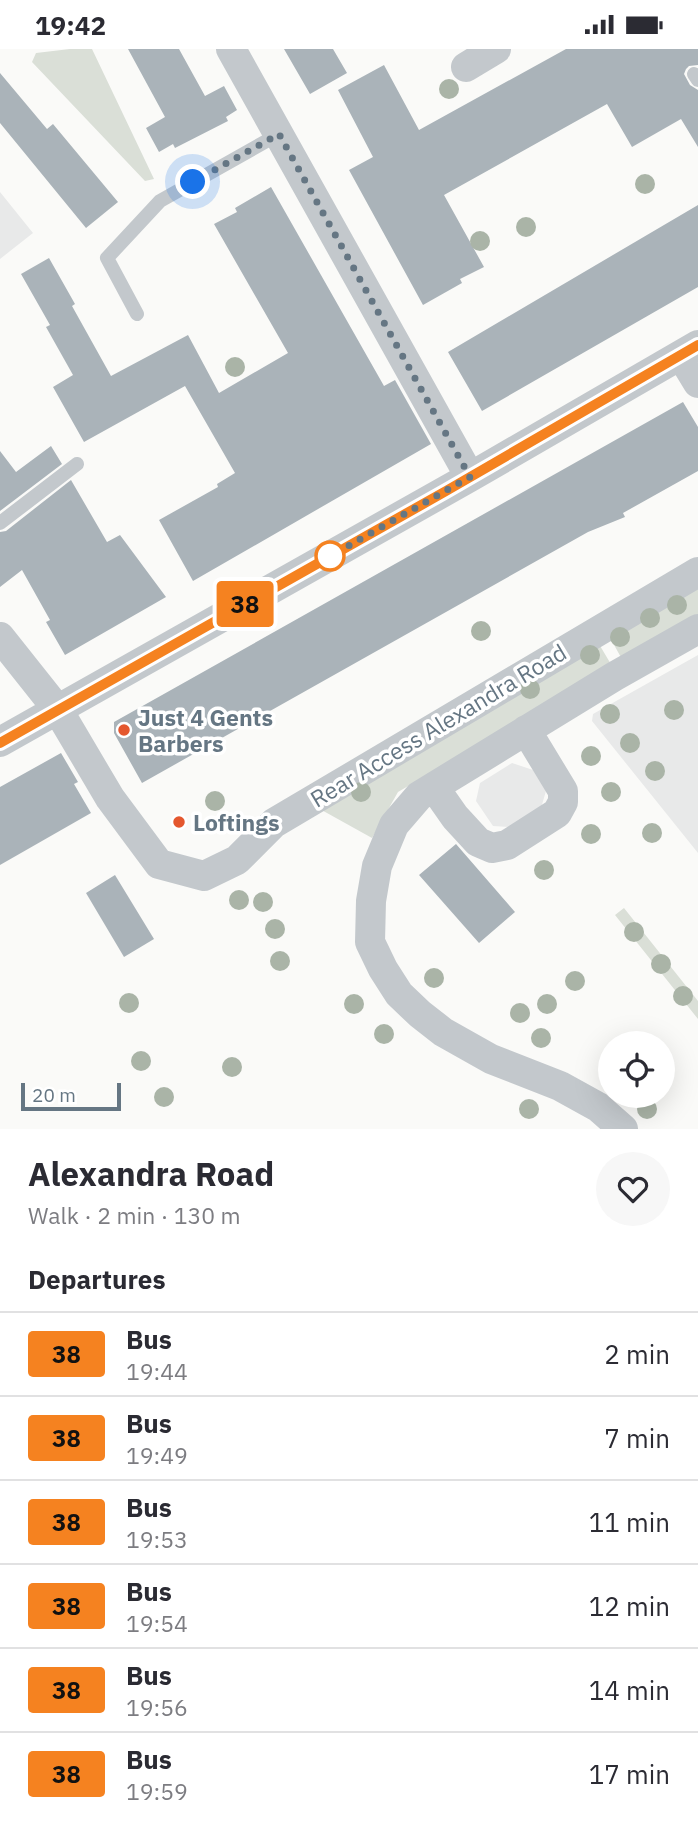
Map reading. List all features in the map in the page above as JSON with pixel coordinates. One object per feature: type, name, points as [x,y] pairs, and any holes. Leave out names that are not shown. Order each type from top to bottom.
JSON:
[{"type":"street","points":[[231,49],[470,477]]},
{"type":"street","points":[[466,67],[496,49]]},
{"type":"street","points":[[0,743],[690,350],[698,383]]},
{"type":"street","name":"Rear Access Alexandra Road","points":[[0,637],[58,710],[110,799],[159,864],[204,876],[237,860],[274,823],[698,572]]},
{"type":"street","points":[[624,1129],[598,1108],[560,1086],[491,1059],[443,1032],[399,994],[370,941],[371,901],[377,866],[394,825],[419,796],[615,676],[698,629]]},
{"type":"street","points":[[434,786],[455,817],[478,842],[492,848],[507,845],[557,813],[563,802],[563,791],[526,730]]},
{"type":"lane","points":[[137,314],[107,258],[160,201],[279,134]]},
{"type":"lane","points":[[0,523],[77,464]]},
{"type":"shaded area","points":[[92,49],[154,179],[145,181],[32,62],[36,53]]},
{"type":"shaded area","points":[[0,192],[33,233],[0,259]]},
{"type":"shaded area","points":[[698,582],[698,618],[623,661],[608,634]]},
{"type":"shaded area","points":[[596,639],[612,666],[398,792],[372,838],[318,808]]},
{"type":"shaded area","points":[[698,655],[698,853],[592,721],[593,714]]},
{"type":"shaded area","points":[[512,763],[533,770],[546,791],[541,808],[509,827],[493,826],[476,801],[480,783]]},
{"type":"shaded area","points":[[624,908],[698,1001],[698,1019],[615,915]]},
{"type":"building","points":[[128,49],[179,49],[205,96],[224,86],[237,110],[226,117],[228,121],[175,148],[173,144],[159,152],[146,128],[165,117]]},
{"type":"building","points":[[284,49],[333,49],[347,73],[310,94]]},
{"type":"building","points":[[566,49],[698,49],[698,65],[689,66],[684,74],[690,85],[698,90],[698,147],[681,119],[632,147],[607,104],[444,195],[484,267],[460,279],[462,283],[423,305],[349,170],[373,157],[338,90],[384,65],[419,130]]},
{"type":"building","points":[[0,73],[47,129],[53,124],[118,202],[86,228],[0,123]]},
{"type":"building","points":[[271,187],[384,386],[395,380],[431,444],[193,581],[159,520],[218,487],[217,484],[235,473],[185,386],[84,442],[53,387],[73,375],[46,327],[50,325],[21,274],[49,258],[111,376],[188,335],[219,393],[288,353],[214,224],[237,212],[235,208]]},
{"type":"building","points":[[698,205],[698,287],[482,411],[448,352]]},
{"type":"building","points":[[683,402],[698,427],[698,471],[623,513],[625,517],[588,532],[142,783],[114,733],[114,722]]},
{"type":"building","points":[[51,446],[62,464],[0,511],[0,451],[16,472]]},
{"type":"building","points":[[71,480],[107,542],[120,535],[166,597],[65,655],[46,622],[50,620],[22,570],[0,587],[0,532],[6,531]]},
{"type":"building","points":[[61,753],[78,782],[74,784],[91,813],[0,865],[0,787]]},
{"type":"building","points":[[456,844],[515,912],[479,943],[419,875]]},
{"type":"building","points":[[115,875],[154,939],[124,957],[86,893]]},
{"type":"bus line","name":"38","points":[[0,743],[698,345]]},
{"type":"place","name":"Just 4 Gents Barbers","points":[[124,730]]},
{"type":"place","name":"Loftings","points":[[179,822]]},
{"type":"route","points":[[193,182],[279,134],[470,477],[325,559],[330,556]]}]
